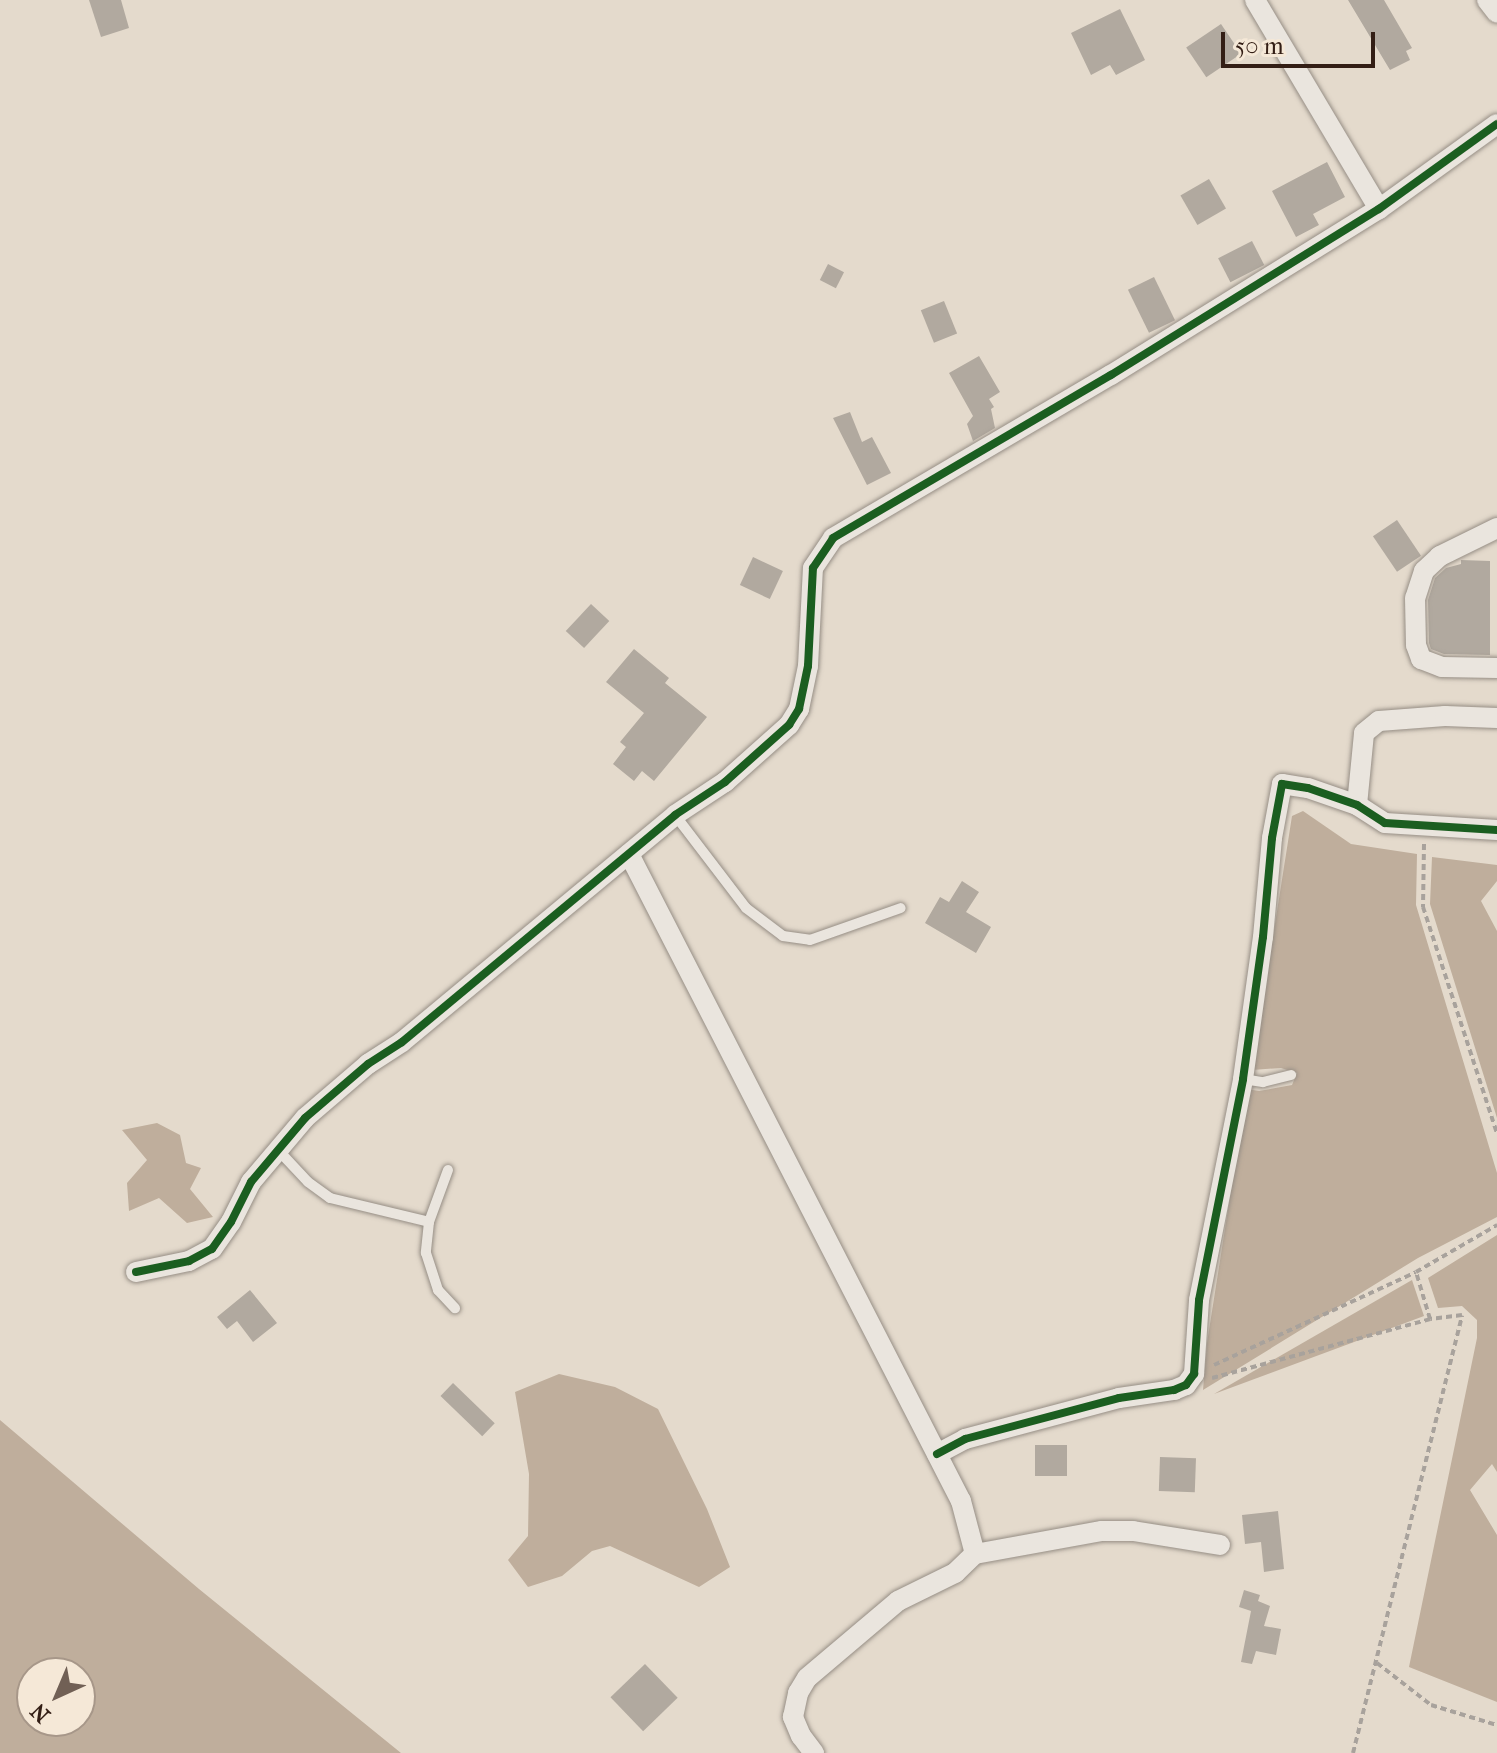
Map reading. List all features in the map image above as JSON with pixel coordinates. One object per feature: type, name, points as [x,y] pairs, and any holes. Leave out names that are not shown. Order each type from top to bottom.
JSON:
[{"type":"street","points":[[1255,0],[1379,209]]},
{"type":"street","points":[[1487,0],[1497,13]]},
{"type":"street","points":[[136,1272],[189,1261],[212,1249],[231,1222],[251,1182],[305,1118],[368,1064],[402,1042],[675,815],[725,782],[775,739],[799,709],[808,666],[811,577],[817,558],[833,538],[1111,375],[1379,209],[1497,124]]},
{"type":"street","points":[[1497,528],[1440,556],[1424,571],[1415,598],[1415,610],[1416,645],[1421,659],[1442,667],[1497,668]]},
{"type":"street","points":[[1357,805],[1364,733],[1379,721],[1445,716],[1497,718]]},
{"type":"street","points":[[937,1454],[965,1439],[1190,1380],[1199,1300],[1243,1079],[1263,937],[1272,838],[1282,784],[1308,788],[1357,805],[1385,823],[1497,830]]},
{"type":"street","points":[[629,854],[961,1501],[975,1554]]},
{"type":"street","points":[[814,1753],[801,1736],[793,1717],[798,1693],[807,1678],[898,1601],[955,1573],[975,1554],[1102,1531],[1133,1531],[1220,1545]]},
{"type":"lane","points":[[675,815],[746,908],[783,936],[810,940],[901,908]]},
{"type":"lane","points":[[1243,1079],[1263,1082],[1291,1075]]},
{"type":"lane","points":[[279,1151],[308,1182],[330,1198],[429,1222]]},
{"type":"lane","points":[[448,1170],[429,1222],[426,1253],[438,1290],[455,1308]]},
{"type":"path","points":[[1424,827],[1423,907],[1497,1134]]},
{"type":"path","points":[[1190,1380],[1416,1272],[1497,1225]]},
{"type":"path","points":[[1416,1272],[1430,1319]]},
{"type":"path","points":[[1190,1380],[1430,1319],[1462,1315],[1353,1753]]},
{"type":"path","points":[[1376,1662],[1431,1705],[1497,1725]]},
{"type":"shaded area","points":[[1303,811],[1351,844],[1417,854],[1416,905],[1497,1173],[1497,1217],[1418,1258],[1203,1390],[1207,1343],[1247,1089],[1259,1091],[1292,1085],[1297,1073],[1281,1068],[1252,1070],[1292,816]]},
{"type":"shaded area","points":[[1432,857],[1497,865],[1497,881],[1481,901],[1497,931],[1497,1118],[1430,904]]},
{"type":"shaded area","points":[[157,1123],[180,1135],[186,1163],[201,1168],[190,1189],[213,1217],[187,1223],[159,1198],[129,1211],[127,1183],[147,1160],[122,1130]]},
{"type":"shaded area","points":[[1497,1235],[1497,1472],[1492,1464],[1470,1490],[1497,1535],[1497,1702],[1409,1667],[1477,1338],[1477,1320],[1462,1306],[1438,1308],[1428,1278]]},
{"type":"shaded area","points":[[1412,1280],[1424,1316],[1214,1394]]},
{"type":"shaded area","points":[[559,1374],[615,1387],[658,1409],[707,1509],[730,1567],[699,1587],[610,1546],[592,1551],[562,1576],[528,1587],[508,1560],[528,1536],[529,1474],[515,1392]]},
{"type":"shaded area","points":[[0,1420],[199,1589],[401,1753],[0,1753]]},
{"type":"building","points":[[89,0],[121,0],[129,28],[101,37]]},
{"type":"building","points":[[1348,0],[1384,0],[1412,48],[1406,51],[1410,60],[1390,70]]},
{"type":"building","points":[[1120,9],[1145,60],[1116,75],[1110,65],[1091,75],[1071,33]]},
{"type":"building","points":[[1221,24],[1241,54],[1206,77],[1186,47]]},
{"type":"building","points":[[1327,162],[1345,197],[1313,214],[1319,225],[1296,237],[1272,191]]},
{"type":"building","points":[[1209,179],[1226,208],[1197,225],[1180,196]]},
{"type":"building","points":[[1252,241],[1264,265],[1230,282],[1218,258]]},
{"type":"building","points":[[828,264],[844,272],[836,288],[820,280]]},
{"type":"building","points":[[1154,277],[1175,320],[1149,333],[1128,290]]},
{"type":"building","points":[[944,301],[957,333],[934,343],[921,310]]},
{"type":"building","points":[[979,356],[1000,392],[989,399],[994,407],[991,409],[995,428],[973,441],[967,424],[973,416],[949,373]]},
{"type":"building","points":[[850,412],[862,442],[872,437],[891,473],[867,485],[833,418]]},
{"type":"building","points":[[1397,520],[1421,556],[1397,572],[1373,536]]},
{"type":"building","points":[[753,557],[783,571],[770,599],[740,585]]},
{"type":"building","points":[[1461,560],[1490,561],[1490,655],[1444,654],[1431,649],[1429,643],[1428,600],[1435,578],[1446,568],[1461,564]]},
{"type":"building","points":[[591,604],[609,621],[584,648],[566,631]]},
{"type":"building","points":[[634,649],[669,678],[665,683],[707,717],[654,781],[642,771],[634,781],[613,764],[626,747],[620,742],[644,713],[606,682]]},
{"type":"building","points":[[962,881],[979,892],[966,912],[991,927],[976,953],[925,923],[940,897],[949,902]]},
{"type":"building","points":[[250,1290],[277,1323],[253,1342],[237,1321],[227,1329],[217,1317]]},
{"type":"building","points":[[453,1383],[495,1423],[482,1436],[440,1396]]},
{"type":"building","points":[[1035,1445],[1067,1445],[1067,1476],[1035,1476]]},
{"type":"building","points":[[1160,1457],[1196,1458],[1195,1492],[1159,1491]]},
{"type":"building","points":[[1278,1511],[1284,1569],[1264,1572],[1261,1542],[1245,1544],[1242,1515]]},
{"type":"building","points":[[1244,1590],[1260,1595],[1258,1601],[1270,1606],[1264,1626],[1281,1629],[1276,1655],[1256,1651],[1252,1664],[1241,1662],[1251,1611],[1239,1607]]},
{"type":"building","points":[[645,1664],[678,1698],[643,1731],[610,1697]]},
{"type":"cycle path","points":[[136,1272],[189,1261],[212,1249],[231,1222],[251,1182],[305,1118],[368,1064],[402,1042],[675,815],[725,782],[789,725],[799,709],[808,666],[813,568],[833,538],[1111,375],[1379,209],[1497,124]]},
{"type":"cycle path","points":[[937,1454],[965,1439],[1119,1398],[1174,1390],[1186,1385],[1194,1374],[1199,1300],[1243,1079],[1263,937],[1272,838],[1282,784],[1308,788],[1357,805],[1385,823],[1497,830]]}]
